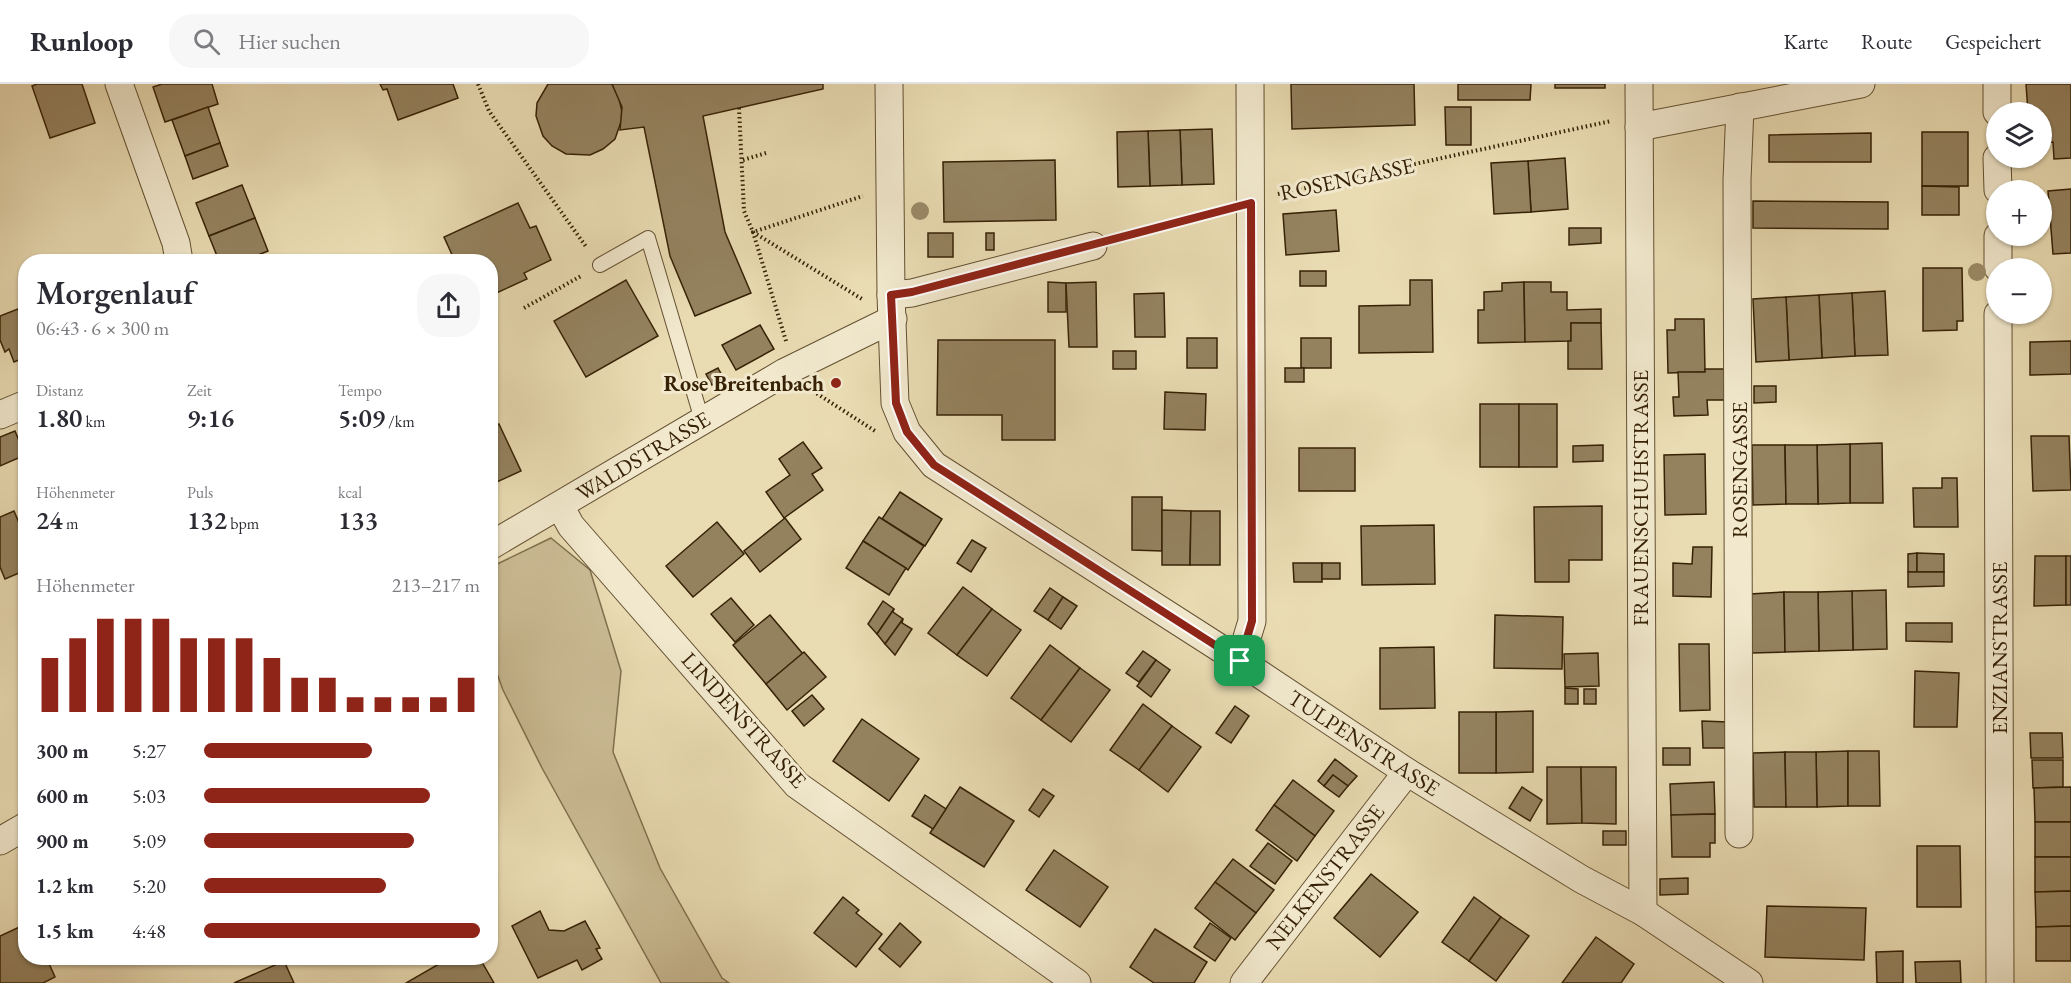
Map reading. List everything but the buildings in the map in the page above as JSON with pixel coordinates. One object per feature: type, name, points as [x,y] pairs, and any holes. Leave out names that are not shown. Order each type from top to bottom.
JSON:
[{"type":"street","points":[[119,84],[176,243],[178,254]]},
{"type":"street","name":"TULPENSTRASSE","points":[[889,84],[883,305],[896,403],[907,432],[934,465],[1240,661],[1407,772],[1581,879],[1643,912],[1749,983]]},
{"type":"street","points":[[1240,661],[1252,621],[1250,84]]},
{"type":"street","name":"FRAUENSCHUHSTRASSE","points":[[1639,84],[1643,912]]},
{"type":"street","points":[[1639,121],[1740,107],[1861,84]]},
{"type":"street","points":[[1997,84],[1997,102]]},
{"type":"street","name":"ROSENGASSE","points":[[1738,834],[1737,180],[1740,107]]},
{"type":"street","name":"WALDSTRASSE","points":[[498,541],[790,370],[883,305],[912,292],[1093,246]]},
{"type":"street","name":"ENZIANSTRASSE","points":[[1998,324],[2000,983]]},
{"type":"street","points":[[0,415],[18,407]]},
{"type":"street","name":"LINDENSTRASSE","points":[[560,506],[571,526],[797,785],[1077,983]]},
{"type":"street","name":"NELKENSTRASSE","points":[[1244,983],[1407,772]]},
{"type":"street","points":[[0,841],[18,831]]},
{"type":"lane","points":[[600,265],[648,238],[702,420]]},
{"type":"path","points":[[478,84],[489,111],[600,265],[524,308]]},
{"type":"path","points":[[739,108],[744,211],[753,232],[790,370],[884,437]]},
{"type":"path","name":"ROSENGASSE","points":[[1093,246],[1251,203],[1267,196],[1639,121]]},
{"type":"path","points":[[743,160],[766,153]]},
{"type":"path","points":[[753,232],[875,192]]},
{"type":"path","points":[[753,232],[883,305]]},
{"type":"shaded area","points":[[551,538],[590,570],[621,671],[613,752],[660,868],[722,978],[729,983],[661,983],[542,768],[498,676],[498,564]]},
{"type":"place","name":"Rose Breitenbach","points":[[836,383]]},
{"type":"route","points":[[1251,203],[1252,621],[1240,661],[934,465],[907,432],[896,403],[891,295],[912,292],[1093,246],[1251,203]]}]
